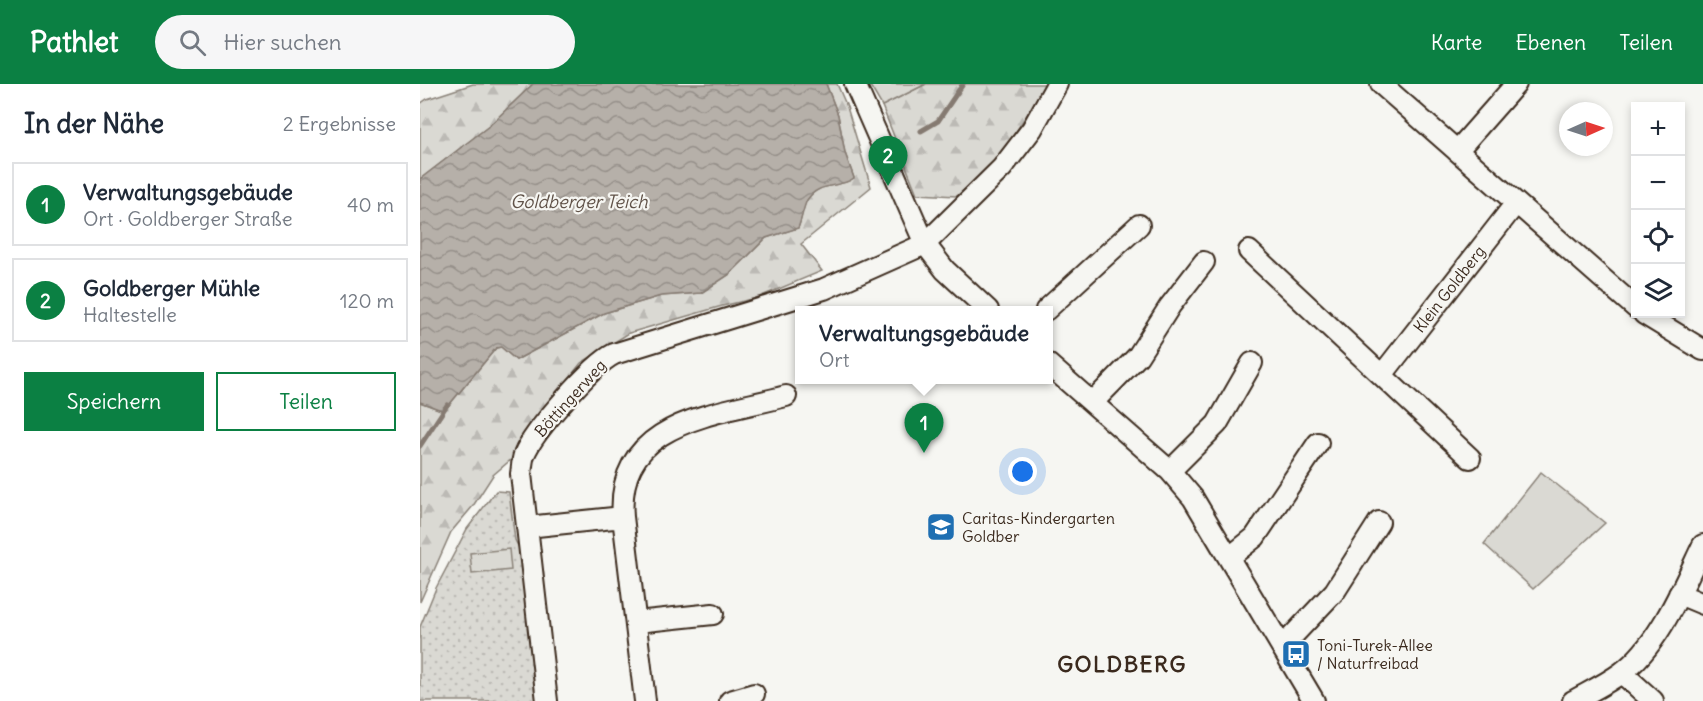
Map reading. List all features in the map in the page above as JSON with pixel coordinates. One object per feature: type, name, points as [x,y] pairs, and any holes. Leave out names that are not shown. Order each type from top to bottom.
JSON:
[{"type":"street","points":[[855,84],[925,244],[945,270],[984,306]]},
{"type":"street","points":[[925,244],[1002,168],[1032,129],[1058,84]]},
{"type":"street","points":[[1381,84],[1631,304]]},
{"type":"street","points":[[1457,151],[1516,84]]},
{"type":"street","name":"Klein Goldberg","points":[[1382,375],[1515,203]]},
{"type":"street","points":[[1050,306],[1139,225]]},
{"type":"street","name":"Böttingerweg","points":[[547,701],[521,474],[523,457],[532,440],[603,360],[640,345],[824,289],[925,244]]},
{"type":"street","points":[[1249,251],[1470,458]]},
{"type":"street","points":[[1093,402],[1138,356],[1170,306],[1204,262]]},
{"type":"street","points":[[1651,318],[1703,350]]},
{"type":"street","points":[[1170,471],[1216,424],[1252,363]]},
{"type":"street","points":[[1053,368],[1170,471],[1193,498],[1314,701]]},
{"type":"street","points":[[645,701],[623,517],[622,498],[627,473],[639,453],[653,438],[685,423],[786,396]]},
{"type":"street","points":[[1230,557],[1255,537],[1318,443]]},
{"type":"street","points":[[527,527],[623,517]]},
{"type":"street","points":[[1283,646],[1335,591],[1379,522]]},
{"type":"street","points":[[1573,701],[1622,673],[1645,651],[1679,594],[1703,545]]},
{"type":"street","points":[[1679,594],[1703,604]]},
{"type":"street","points":[[636,622],[713,614]]},
{"type":"street","points":[[1622,673],[1653,701]]},
{"type":"street","points":[[730,701],[754,694]]},
{"type":"green space","points":[[473,84],[533,84],[489,126],[420,179],[420,104],[427,99]]},
{"type":"green space","points":[[826,84],[837,84],[847,107],[871,187],[801,244],[822,271],[757,298],[629,333],[581,363],[526,432],[514,457],[493,475],[473,506],[451,532],[420,602],[420,402],[444,411],[496,348],[501,347],[516,360],[604,313],[661,296],[701,293],[730,274],[766,238],[798,228],[805,203],[812,194],[817,190],[854,178],[845,153],[838,115]]},
{"type":"green space","points":[[869,84],[926,84],[882,106]]},
{"type":"green space","points":[[926,84],[1047,84],[998,159],[957,196],[917,194],[882,106]]},
{"type":"green space","points":[[1541,472],[1605,523],[1533,589],[1484,544]]},
{"type":"green space","points":[[496,491],[509,492],[515,540],[524,558],[539,701],[420,701],[420,627],[436,588],[467,529]]},
{"type":"green space","points":[[509,549],[511,570],[472,574],[470,553]]},
{"type":"water","name":"Goldberger Teich","points":[[533,84],[826,84],[838,115],[845,153],[854,178],[817,190],[807,200],[798,228],[766,238],[730,274],[701,293],[661,296],[604,313],[516,360],[501,347],[496,348],[444,411],[420,402],[420,179],[489,126]]},
{"type":"waterway","points":[[921,131],[938,121],[963,84]]},
{"type":"waterway","points":[[420,446],[447,405]]},
{"type":"place","name":"Goldberger Mühle","points":[[888,186]]},
{"type":"place","name":"Verwaltungsgebäude","points":[[924,453]]},
{"type":"place","name":"Caritas-Kindergarten Goldber","points":[[941,527]]},
{"type":"place","name":"Toni-Turek-Allee / Naturfreibad","points":[[1296,654]]},
{"type":"district","name":"GOLDBERG","points":[[1122,664]]}]
